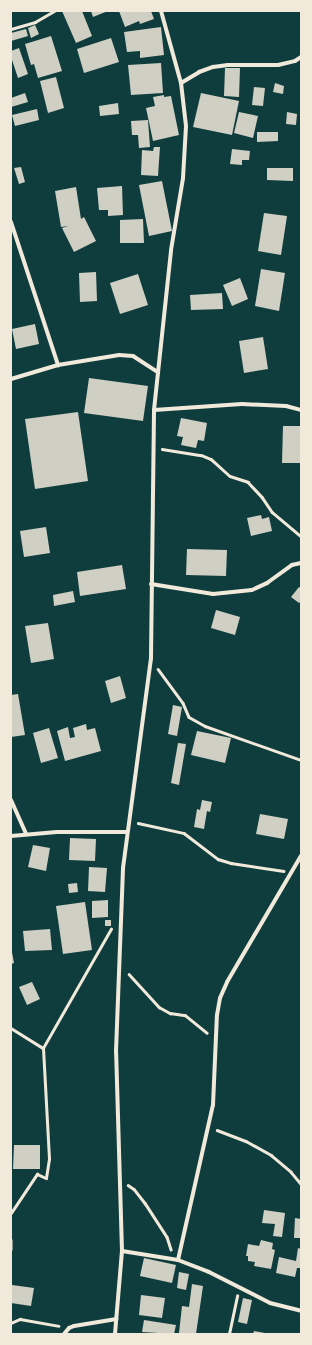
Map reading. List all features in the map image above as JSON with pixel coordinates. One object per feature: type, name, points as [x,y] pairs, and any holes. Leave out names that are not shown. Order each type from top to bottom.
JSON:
[{"type":"street","points":[[115,1334],[122,1251],[116,1051],[121,911],[126,832],[150,658],[154,410],[171,250],[183,178],[186,126],[181,82],[161,11]]},
{"type":"street","points":[[181,82],[199,72],[213,67],[228,65],[278,65],[295,61],[301,57]]},
{"type":"street","points":[[11,222],[58,365]]},
{"type":"street","points":[[11,379],[58,365],[120,355],[133,356],[158,372]]},
{"type":"street","points":[[154,410],[242,404],[286,406],[301,410]]},
{"type":"street","points":[[151,584],[213,594],[252,590],[267,583],[292,565],[301,563]]},
{"type":"street","points":[[11,800],[26,834]]},
{"type":"street","points":[[11,836],[57,832],[126,832]]},
{"type":"street","points":[[178,1260],[214,1099],[217,1015],[220,998],[301,856]]},
{"type":"street","points":[[122,1251],[178,1260],[208,1272],[270,1303],[301,1311]]},
{"type":"street","points":[[64,1334],[69,1328],[116,1319]]},
{"type":"path","points":[[11,29],[35,22],[54,11]]},
{"type":"path","points":[[153,448],[191,453],[211,459],[230,476],[248,482],[253,486],[272,512],[301,536]]},
{"type":"path","points":[[150,658],[183,703],[189,717],[205,726],[301,760]]},
{"type":"path","points":[[128,821],[184,833],[218,859],[231,863],[292,872]]},
{"type":"path","points":[[11,1213],[37,1174],[46,1178],[49,1159],[43,1048],[121,911]]},
{"type":"path","points":[[119,966],[140,984],[150,1000],[159,1007],[170,1013],[185,1015],[191,1022],[216,1040]]},
{"type":"path","points":[[11,1028],[43,1048]]},
{"type":"path","points":[[207,1127],[246,1141],[271,1155],[291,1172],[301,1184]]},
{"type":"path","points":[[120,1179],[134,1189],[145,1203],[167,1237],[172,1258]]},
{"type":"path","points":[[11,1240],[11,1249]]},
{"type":"path","points":[[229,1334],[238,1288]]},
{"type":"path","points":[[11,1323],[20,1319],[69,1328]]},
{"type":"building","points":[[62,11],[82,11],[92,36],[76,43]]},
{"type":"building","points":[[91,11],[108,11],[93,17]]},
{"type":"building","points":[[119,11],[151,11],[154,19],[140,24],[139,21],[125,27]]},
{"type":"building","points":[[35,25],[39,34],[31,38],[28,28]]},
{"type":"building","points":[[161,27],[164,55],[140,58],[140,51],[127,52],[124,32]]},
{"type":"building","points":[[26,29],[28,36],[11,41],[11,33]]},
{"type":"building","points":[[51,36],[62,71],[38,78],[34,64],[31,65],[25,44]]},
{"type":"building","points":[[111,38],[119,62],[84,73],[77,49]]},
{"type":"building","points":[[19,48],[28,74],[18,78],[11,57],[11,51]]},
{"type":"building","points":[[161,63],[163,93],[131,95],[128,65]]},
{"type":"building","points":[[225,68],[240,68],[239,97],[224,96]]},
{"type":"building","points":[[56,77],[64,108],[48,113],[40,81]]},
{"type":"building","points":[[275,83],[284,86],[283,94],[273,92]]},
{"type":"building","points":[[254,87],[265,88],[263,106],[252,105]]},
{"type":"building","points":[[25,93],[28,102],[11,107],[11,98]]},
{"type":"building","points":[[201,93],[239,101],[232,135],[193,127]]},
{"type":"building","points":[[164,95],[164,97],[171,96],[179,135],[153,141],[146,108],[155,106],[153,97]]},
{"type":"building","points":[[118,103],[119,114],[100,116],[99,106]]},
{"type":"building","points":[[37,109],[39,120],[15,126],[12,115]]},
{"type":"building","points":[[239,112],[258,116],[253,138],[234,133]]},
{"type":"building","points":[[287,112],[297,114],[296,125],[286,124]]},
{"type":"building","points":[[148,120],[150,147],[139,148],[138,135],[132,135],[131,121]]},
{"type":"building","points":[[257,132],[278,132],[278,141],[257,142]]},
{"type":"building","points":[[154,147],[160,147],[158,176],[141,175],[142,150],[153,151]]},
{"type":"building","points":[[232,149],[250,151],[249,160],[242,160],[242,165],[230,164]]},
{"type":"building","points":[[21,167],[25,182],[19,184],[14,168]]},
{"type":"building","points":[[267,168],[293,168],[293,181],[267,180]]},
{"type":"building","points":[[162,181],[172,231],[149,236],[139,185]]},
{"type":"building","points":[[122,186],[123,215],[108,216],[108,210],[99,210],[97,188]]},
{"type":"building","points":[[76,187],[81,219],[84,217],[96,241],[74,252],[62,228],[68,226],[61,227],[55,191]]},
{"type":"building","points":[[264,213],[287,216],[281,255],[258,251]]},
{"type":"building","points":[[143,219],[144,243],[120,243],[120,220]]},
{"type":"building","points":[[261,269],[285,273],[279,311],[255,306]]},
{"type":"building","points":[[96,272],[97,301],[80,302],[79,273]]},
{"type":"building","points":[[138,274],[148,305],[120,314],[110,283]]},
{"type":"building","points":[[240,278],[248,299],[232,306],[223,285]]},
{"type":"building","points":[[222,293],[223,309],[191,310],[190,295]]},
{"type":"building","points":[[35,324],[39,344],[16,349],[12,329]]},
{"type":"building","points":[[263,337],[268,369],[244,373],[239,341]]},
{"type":"building","points":[[89,378],[148,386],[143,421],[84,413]]},
{"type":"building","points":[[78,412],[88,481],[35,489],[25,419]]},
{"type":"building","points":[[181,418],[207,423],[204,441],[198,440],[196,448],[181,445],[183,437],[177,436]]},
{"type":"building","points":[[283,426],[301,426],[301,463],[282,463]]},
{"type":"building","points":[[261,515],[262,519],[269,517],[272,531],[251,536],[247,518]]},
{"type":"building","points":[[46,527],[50,553],[24,557],[20,531]]},
{"type":"building","points":[[187,549],[227,550],[226,576],[186,575]]},
{"type":"building","points":[[122,565],[126,589],[80,596],[77,572]]},
{"type":"building","points":[[299,587],[301,588],[301,601],[299,603],[291,597]]},
{"type":"building","points":[[73,591],[75,602],[54,606],[53,595]]},
{"type":"building","points":[[216,610],[240,617],[235,635],[211,628]]},
{"type":"building","points":[[48,623],[54,659],[31,663],[25,626]]},
{"type":"building","points":[[120,676],[126,698],[111,703],[105,681]]},
{"type":"building","points":[[18,694],[25,735],[11,737],[11,695]]},
{"type":"building","points":[[173,705],[182,707],[177,736],[168,734]]},
{"type":"building","points":[[86,724],[87,730],[95,728],[101,751],[65,761],[57,731],[68,727],[70,738],[75,737],[73,728]]},
{"type":"building","points":[[49,728],[58,758],[41,763],[33,733]]},
{"type":"building","points":[[197,731],[231,738],[225,763],[191,755]]},
{"type":"building","points":[[178,743],[186,744],[179,785],[171,783]]},
{"type":"building","points":[[202,800],[212,802],[210,812],[207,811],[204,829],[194,827],[197,809],[200,810]]},
{"type":"building","points":[[260,814],[288,819],[284,839],[256,834]]},
{"type":"building","points":[[70,838],[96,839],[95,861],[69,860]]},
{"type":"building","points":[[33,845],[50,848],[46,871],[28,867]]},
{"type":"building","points":[[89,867],[107,868],[105,892],[88,891]]},
{"type":"building","points":[[77,883],[78,892],[69,893],[68,884]]},
{"type":"building","points":[[108,900],[108,917],[92,918],[92,901]]},
{"type":"building","points":[[85,902],[92,950],[63,954],[56,906]]},
{"type":"building","points":[[105,920],[111,920],[111,926],[105,926]]},
{"type":"building","points":[[50,929],[52,950],[25,951],[23,931]]},
{"type":"building","points":[[11,947],[14,963],[11,964]]},
{"type":"building","points":[[32,982],[40,999],[27,1005],[19,987]]},
{"type":"building","points":[[14,1145],[40,1145],[40,1169],[13,1169]]},
{"type":"building","points":[[264,1210],[285,1213],[282,1237],[273,1236],[275,1224],[262,1223]]},
{"type":"building","points":[[295,1218],[301,1219],[301,1238],[294,1238]]},
{"type":"building","points":[[261,1240],[273,1243],[272,1249],[275,1250],[271,1269],[254,1266],[255,1262],[248,1261],[248,1256],[246,1256],[248,1244],[259,1246]]},
{"type":"building","points":[[298,1248],[301,1249],[301,1268],[297,1268],[295,1277],[276,1273],[279,1257],[296,1261]]},
{"type":"building","points":[[144,1258],[176,1265],[172,1283],[140,1276]]},
{"type":"building","points":[[179,1272],[189,1274],[186,1290],[177,1288]]},
{"type":"building","points":[[192,1284],[203,1286],[196,1334],[179,1333],[182,1306],[189,1307]]},
{"type":"building","points":[[12,1285],[34,1288],[31,1306],[11,1303]]},
{"type":"building","points":[[141,1295],[165,1298],[162,1318],[139,1315]]},
{"type":"building","points":[[243,1298],[252,1300],[247,1324],[238,1322]]},
{"type":"building","points":[[144,1320],[176,1325],[174,1334],[142,1332]]},
{"type":"building","points":[[254,1331],[265,1333],[253,1334]]}]
